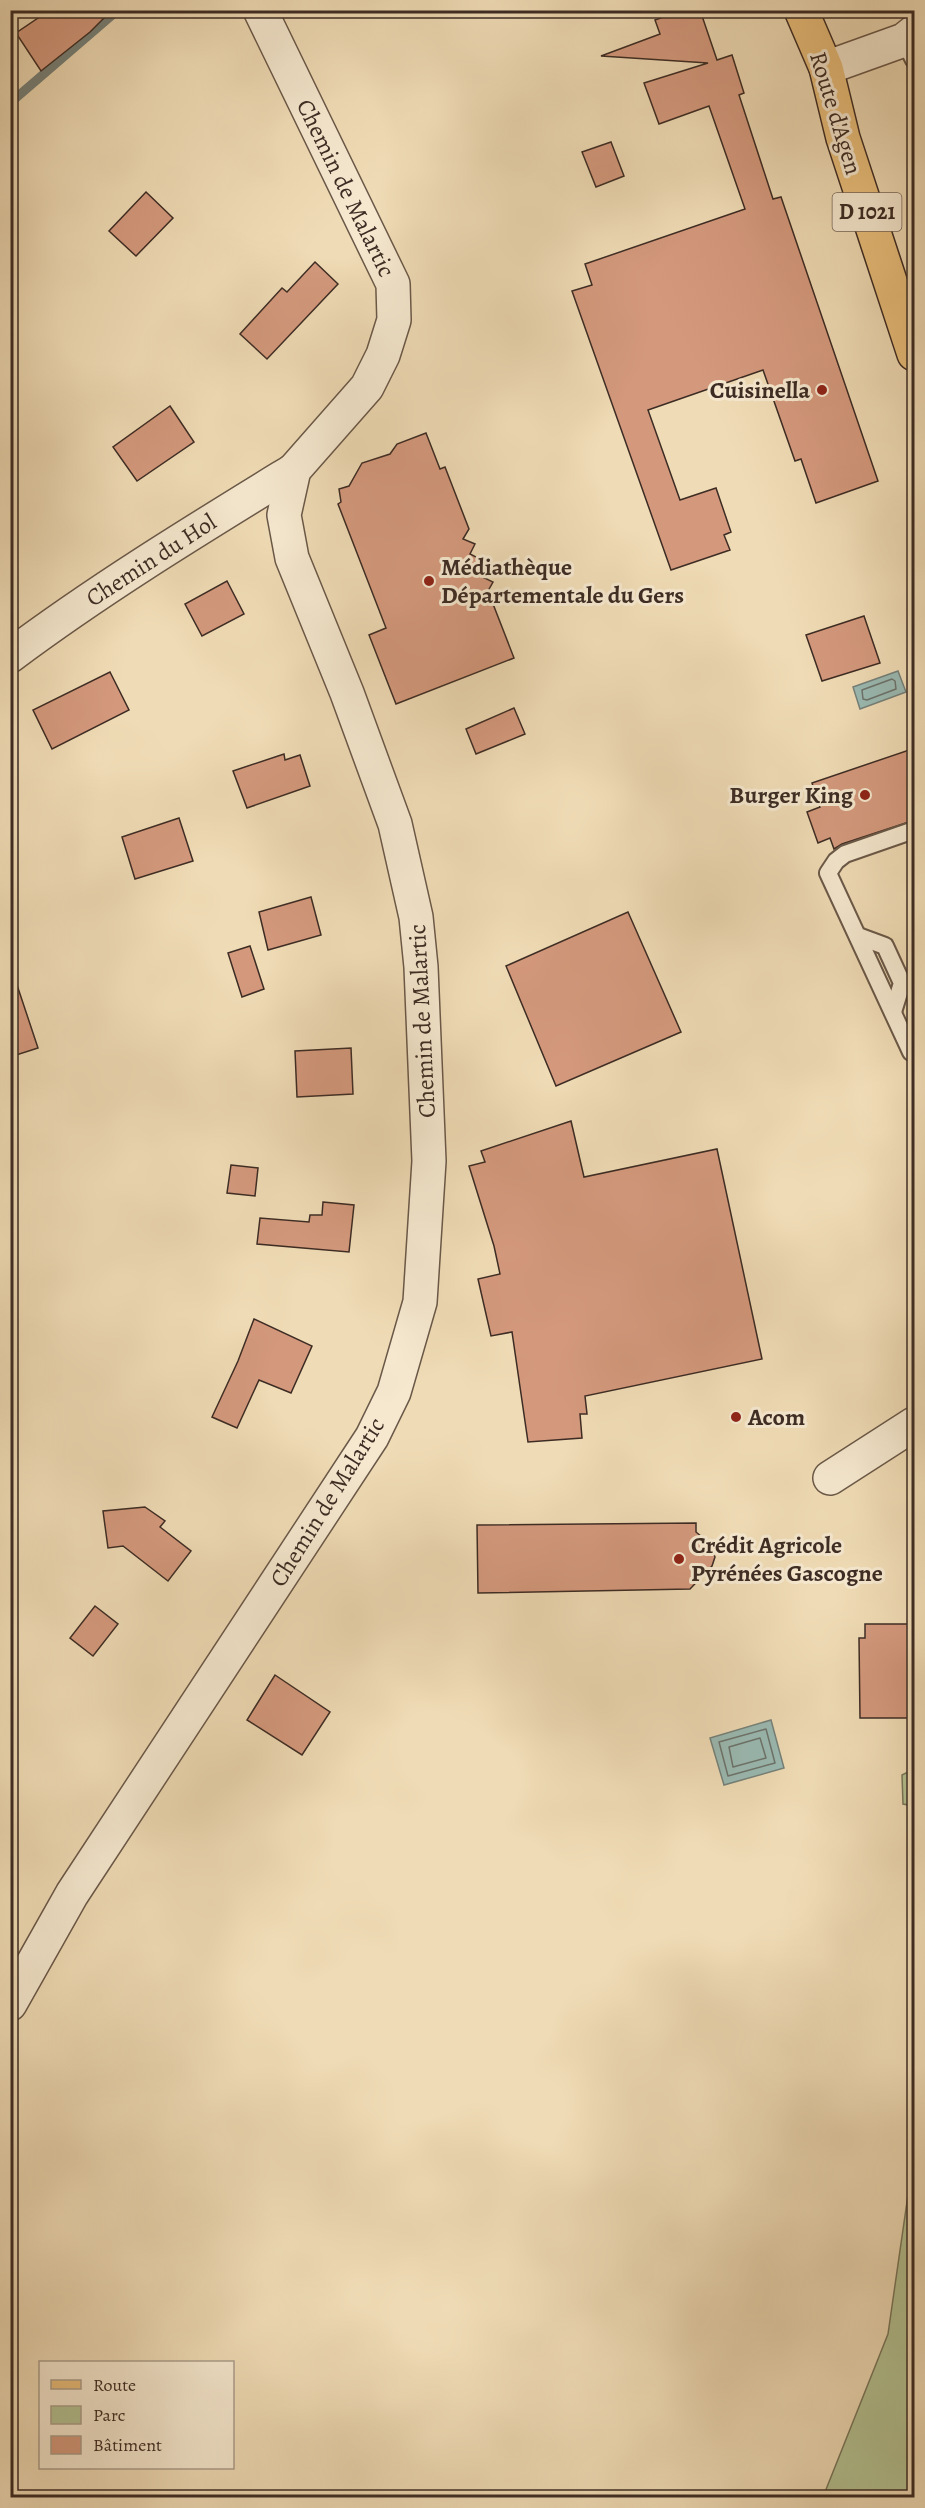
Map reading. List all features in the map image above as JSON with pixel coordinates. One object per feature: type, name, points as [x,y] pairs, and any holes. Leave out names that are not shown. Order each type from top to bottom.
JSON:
[{"type":"main road","name":"Route d'Agen","points":[[801,10],[826,68],[843,138],[915,354]]},
{"type":"street","name":"Chemin de Malartic","points":[[10,2004],[72,1894],[372,1437],[394,1392],[420,1302],[429,1161],[421,967],[416,916],[395,824],[347,693],[292,558],[284,515],[294,470],[367,387],[383,355],[393,320],[393,284],[260,10]]},
{"type":"street","points":[[826,68],[911,44]]},
{"type":"street","name":"Chemin du Hol","points":[[10,656],[57,620],[294,470]]},
{"type":"street","points":[[830,1478],[915,1424]]},
{"type":"lane","points":[[915,830],[844,854],[828,873],[915,1054]]},
{"type":"green space","points":[[914,1769],[914,1806],[903,1804],[902,1775]]},
{"type":"green space","points":[[914,2153],[914,2497],[823,2497],[888,2334]]},
{"type":"water","points":[[898,671],[906,692],[860,709],[853,687]]},
{"type":"water","points":[[771,1720],[784,1768],[724,1785],[710,1738]]},
{"type":"building","points":[[50,10],[112,10],[90,32],[41,71],[16,33]]},
{"type":"building","points":[[683,10],[700,10],[717,60],[732,55],[744,93],[739,95],[773,199],[781,197],[878,481],[816,503],[801,459],[795,461],[763,370],[648,410],[680,500],[716,488],[731,532],[724,535],[730,550],[671,570],[572,291],[592,285],[585,264],[745,209],[709,106],[659,124],[644,83],[708,63],[601,56],[660,34],[655,20]]},
{"type":"building","points":[[611,142],[624,176],[596,187],[582,152]]},
{"type":"building","points":[[146,192],[173,218],[136,256],[109,231]]},
{"type":"building","points":[[315,262],[338,284],[267,359],[240,334],[282,288],[287,292]]},
{"type":"building","points":[[170,406],[194,442],[137,481],[113,447]]},
{"type":"building","points":[[426,433],[440,469],[445,467],[469,529],[463,539],[475,544],[470,554],[480,559],[474,573],[493,582],[488,591],[514,658],[396,704],[369,635],[386,628],[338,504],[341,502],[339,489],[349,486],[362,463],[390,454],[397,444]]},
{"type":"building","points":[[227,581],[244,614],[202,636],[185,604]]},
{"type":"building","points":[[864,616],[880,663],[822,681],[806,635]]},
{"type":"building","points":[[110,672],[129,710],[52,749],[33,710]]},
{"type":"building","points":[[514,708],[525,734],[476,754],[466,729]]},
{"type":"building","name":"Burger King","points":[[915,748],[915,820],[842,844],[834,849],[830,838],[818,843],[807,812],[820,807],[812,783]]},
{"type":"building","points":[[284,754],[285,760],[300,755],[310,786],[247,808],[233,771]]},
{"type":"building","points":[[179,818],[193,861],[135,879],[122,837]]},
{"type":"building","points":[[311,897],[321,935],[268,950],[259,912]]},
{"type":"building","points":[[628,912],[681,1032],[556,1086],[506,966]]},
{"type":"building","points":[[250,946],[264,989],[242,997],[228,953]]},
{"type":"building","points":[[15,979],[38,1048],[10,1057],[10,980]]},
{"type":"building","points":[[351,1048],[353,1094],[297,1097],[295,1051]]},
{"type":"building","points":[[571,1121],[584,1177],[717,1149],[762,1359],[585,1396],[587,1414],[580,1414],[582,1438],[528,1442],[512,1332],[491,1336],[478,1279],[500,1274],[494,1246],[469,1166],[485,1162],[481,1151]]},
{"type":"building","points":[[231,1165],[258,1168],[255,1196],[227,1193]]},
{"type":"building","points":[[323,1202],[354,1205],[349,1252],[257,1244],[260,1218],[309,1222],[310,1215],[322,1215]]},
{"type":"building","points":[[254,1319],[312,1346],[291,1393],[259,1380],[237,1428],[212,1417],[238,1361]]},
{"type":"building","points":[[145,1507],[165,1521],[160,1527],[191,1551],[168,1581],[123,1546],[108,1548],[103,1511]]},
{"type":"building","points":[[696,1523],[696,1532],[709,1543],[715,1557],[712,1566],[690,1589],[478,1593],[477,1525]]},
{"type":"building","points":[[95,1606],[118,1624],[93,1656],[70,1638]]},
{"type":"building","points":[[865,1624],[915,1624],[915,1718],[860,1718],[859,1638],[865,1638]]},
{"type":"building","points":[[275,1675],[330,1712],[302,1755],[247,1720]]},
{"type":"waterway","points":[[10,103],[118,10]]},
{"type":"place","name":"Cuisinella","points":[[822,390]]},
{"type":"place","name":"Médiathèque Départementale du Gers","points":[[429,581]]},
{"type":"place","name":"Burger King","points":[[865,795]]},
{"type":"place","name":"Acom","points":[[736,1417]]},
{"type":"place","name":"Crédit Agricole Pyrénées Gascogne","points":[[679,1559]]}]
